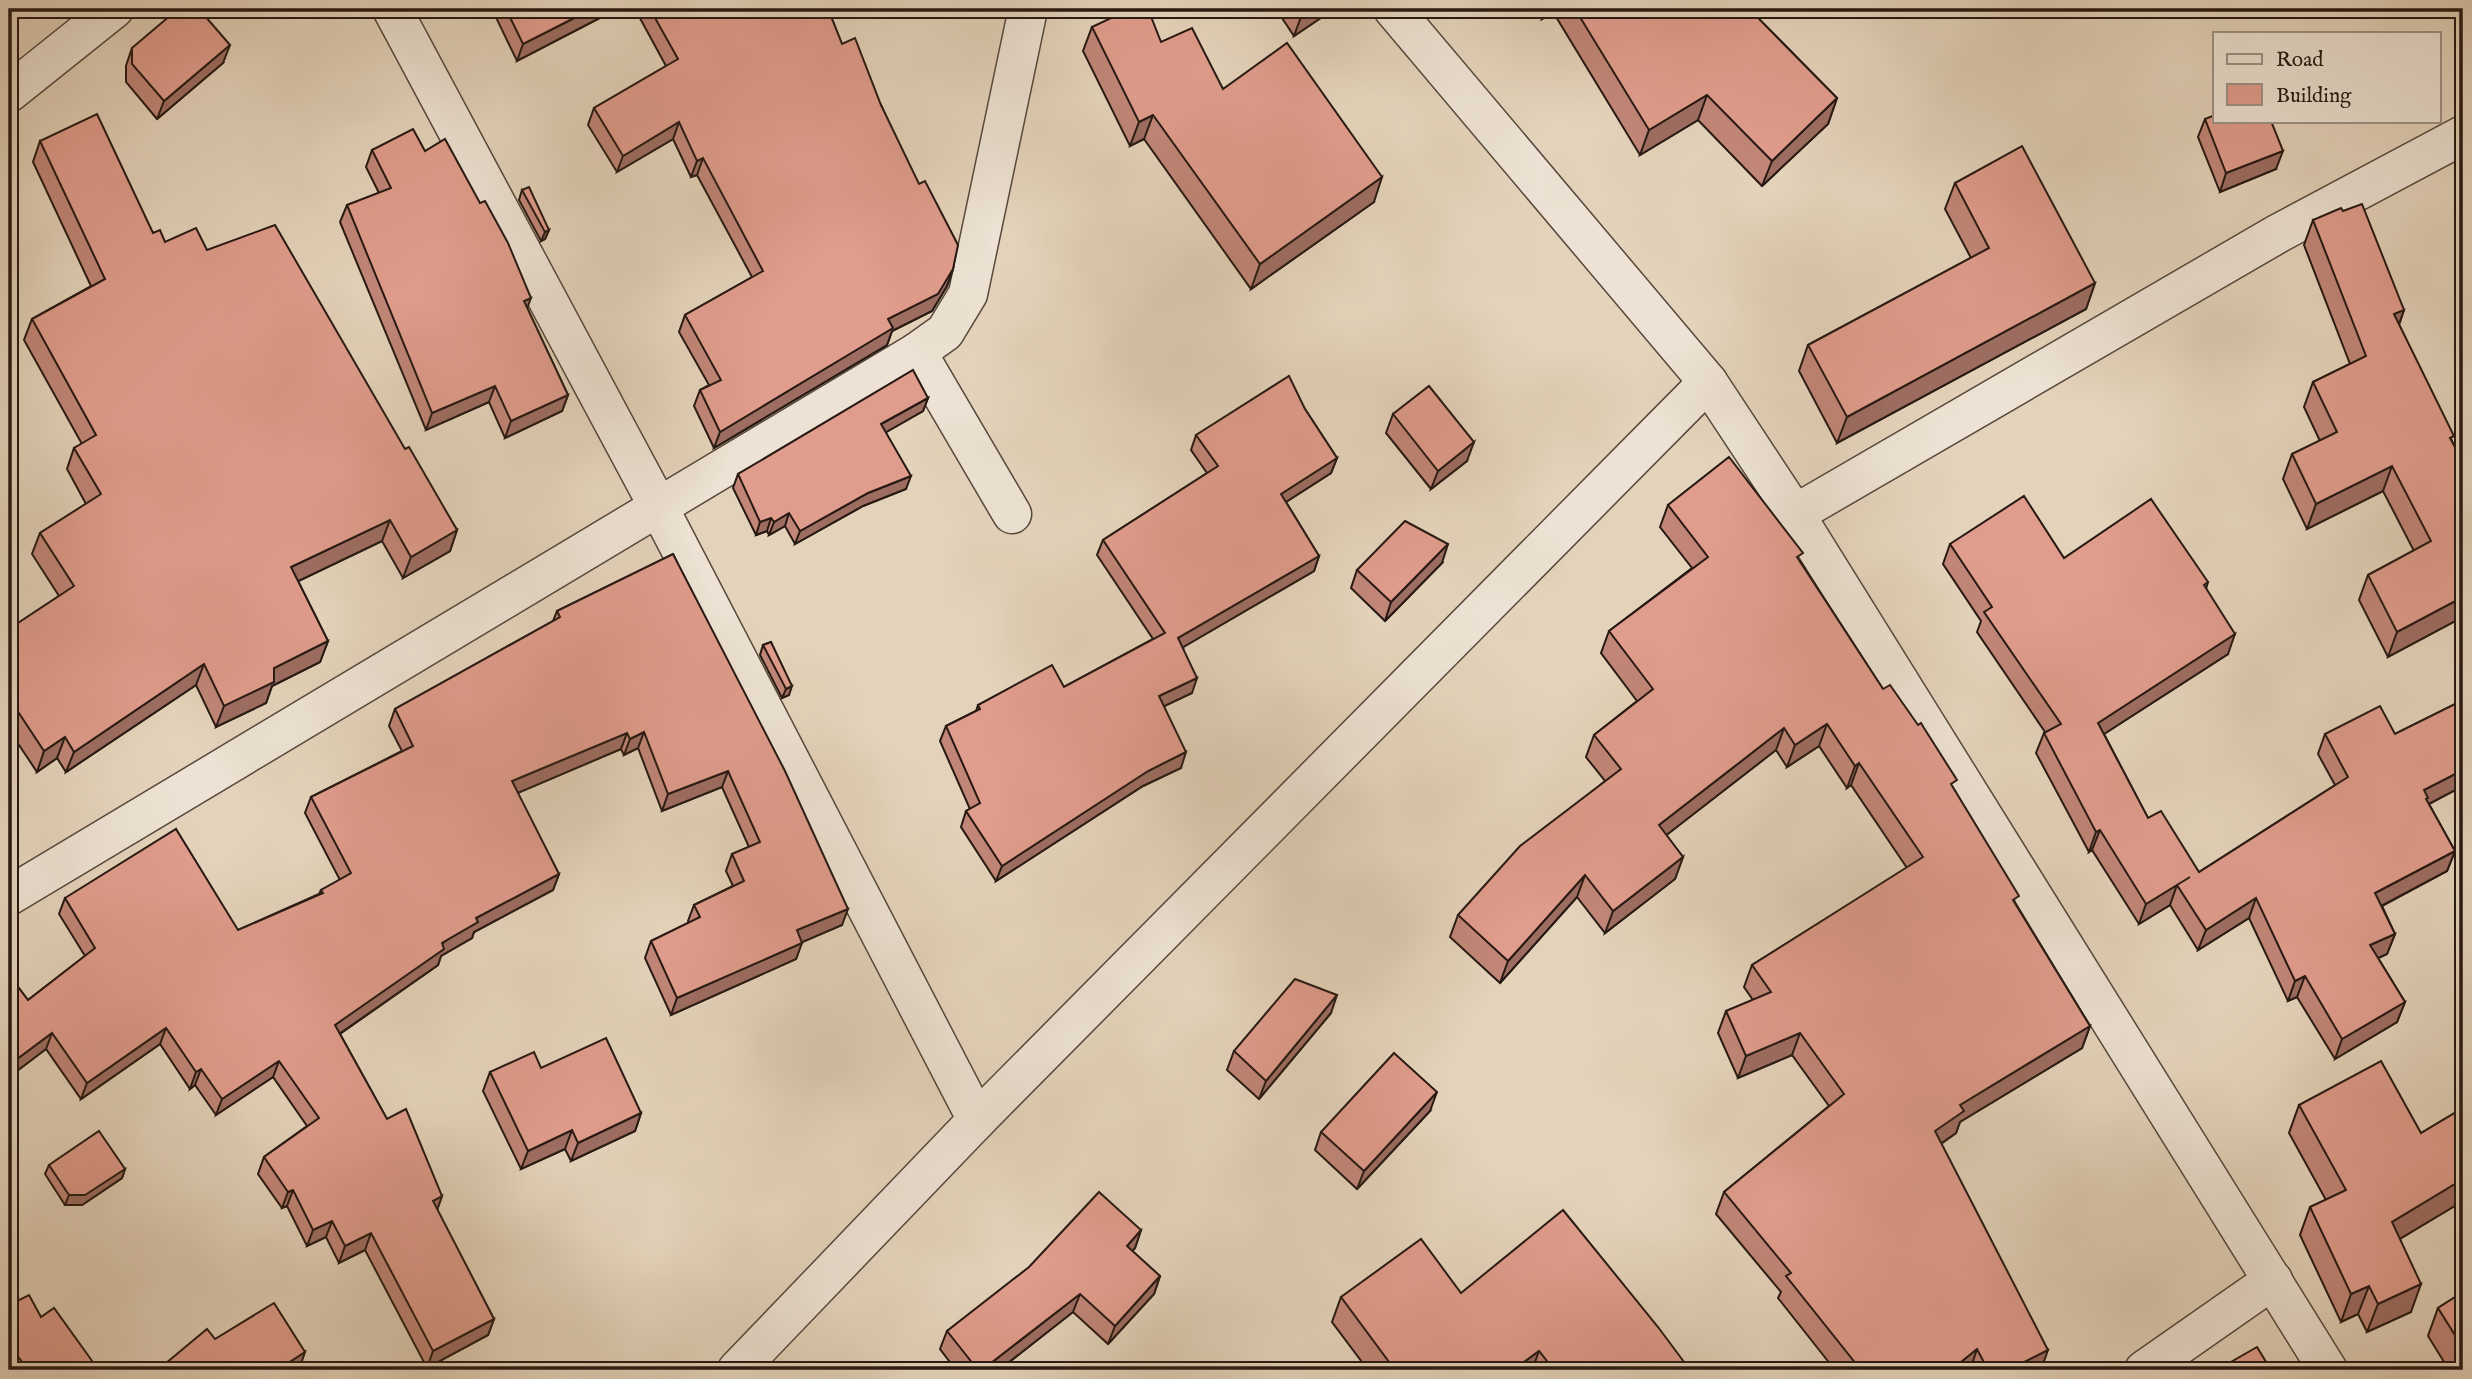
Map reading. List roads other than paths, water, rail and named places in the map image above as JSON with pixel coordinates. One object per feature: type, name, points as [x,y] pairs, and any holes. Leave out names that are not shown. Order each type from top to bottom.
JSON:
[{"type":"street","points":[[9,93],[114,9]]},
{"type":"street","points":[[393,9],[657,506],[977,1120]]},
{"type":"street","points":[[9,896],[917,352],[945,332],[968,294],[1028,9]]},
{"type":"street","points":[[1393,9],[1708,382],[1795,514],[2328,1370]]},
{"type":"street","points":[[1795,514],[2278,233],[2463,135]]},
{"type":"street","points":[[917,352],[1012,514]]},
{"type":"street","points":[[737,1370],[977,1120],[1708,382]]},
{"type":"street","points":[[2144,1370],[2273,1280]]}]
